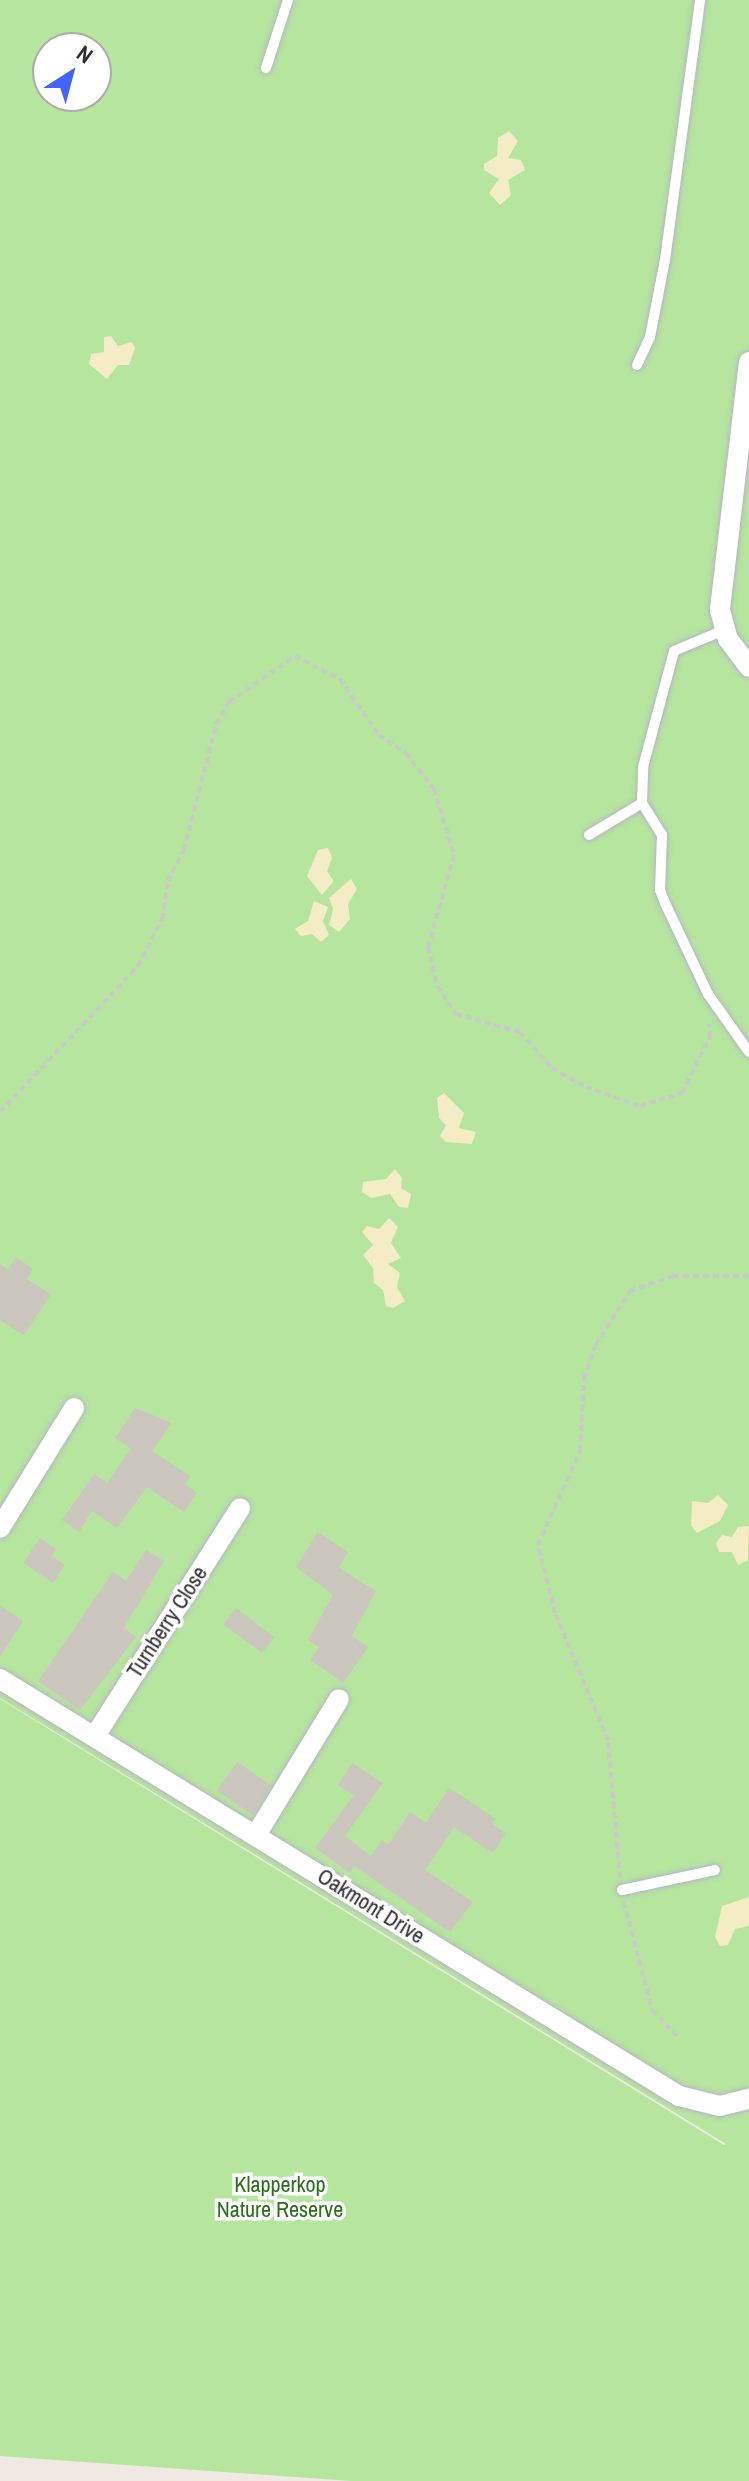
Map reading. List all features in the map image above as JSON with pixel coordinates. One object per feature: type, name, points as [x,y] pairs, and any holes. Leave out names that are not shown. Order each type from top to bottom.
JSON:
[{"type":"street","points":[[749,362],[721,602],[724,630],[749,667]]},
{"type":"street","points":[[0,1528],[74,1408]]},
{"type":"street","name":"Turnberry Close","points":[[95,1736],[240,1508]]},
{"type":"street","name":"Oakmont Drive","points":[[0,1679],[679,2096],[720,2106],[749,2099]]},
{"type":"street","points":[[256,1835],[339,1699]]},
{"type":"lane","points":[[266,68],[288,0]]},
{"type":"lane","points":[[637,365],[650,337],[665,260],[700,0]]},
{"type":"lane","points":[[724,630],[672,656],[643,767],[642,803],[662,835],[660,890],[708,994],[749,1052]]},
{"type":"lane","points":[[589,835],[642,803]]},
{"type":"lane","points":[[622,1890],[715,1870]]},
{"type":"path","points":[[0,1112],[138,966],[162,919],[168,881],[184,850],[216,724],[229,702],[295,656],[340,679],[379,735],[406,753],[434,789],[454,855],[428,947],[437,986],[456,1014],[520,1032],[552,1068],[586,1087],[640,1106],[682,1093],[710,1037],[708,994]]},
{"type":"path","points":[[678,2037],[652,2010],[622,1890],[612,1823],[608,1740],[555,1613],[538,1545],[580,1451],[584,1379],[596,1345],[630,1291],[673,1276],[749,1276]]},
{"type":"green space","name":"Klapperkop Nature Reserve","points":[[0,0],[749,0],[749,2481],[351,2481],[0,2456],[0,1699],[726,2144],[0,1698]]},
{"type":"sand","points":[[509,131],[518,141],[508,158],[521,160],[525,170],[508,180],[511,195],[500,205],[489,193],[499,179],[484,170],[484,164],[497,156],[498,138]]},
{"type":"sand","points":[[111,336],[118,346],[132,342],[135,348],[129,365],[118,365],[107,379],[89,364],[91,354],[104,352],[104,337]]},
{"type":"sand","points":[[328,848],[332,858],[327,871],[334,881],[322,895],[307,876],[318,850]]},
{"type":"sand","points":[[351,879],[357,889],[348,904],[350,919],[339,932],[329,925],[333,909],[329,898]]},
{"type":"sand","points":[[314,901],[328,907],[323,921],[329,935],[321,942],[312,934],[301,936],[295,929],[308,921]]},
{"type":"sand","points":[[444,1093],[464,1113],[459,1128],[476,1132],[472,1144],[446,1142],[440,1136],[446,1125],[439,1118],[437,1098]]},
{"type":"sand","points":[[395,1169],[402,1178],[401,1188],[411,1194],[408,1208],[399,1207],[390,1194],[371,1198],[362,1192],[363,1182],[386,1179]]},
{"type":"sand","points":[[389,1218],[398,1227],[391,1243],[401,1258],[388,1264],[400,1273],[397,1287],[405,1301],[393,1308],[386,1306],[383,1290],[374,1283],[373,1268],[363,1255],[373,1245],[362,1232],[367,1226],[379,1229]]},
{"type":"sand","points":[[718,1495],[728,1505],[720,1521],[697,1533],[691,1525],[692,1501],[708,1503]]},
{"type":"sand","points":[[749,1526],[748,1560],[738,1565],[732,1552],[719,1552],[716,1543],[722,1535],[732,1537],[738,1527]]},
{"type":"sand","points":[[749,1897],[749,1926],[735,1929],[728,1945],[720,1946],[715,1937],[722,1906]]},
{"type":"building","points":[[16,1257],[33,1269],[27,1279],[51,1294],[24,1335],[0,1320],[0,1264],[8,1270]]},
{"type":"building","points":[[135,1408],[172,1423],[152,1451],[190,1476],[185,1484],[197,1493],[184,1512],[147,1487],[117,1528],[92,1511],[79,1532],[62,1520],[94,1474],[107,1483],[131,1449],[115,1438]]},
{"type":"building","points":[[318,1532],[348,1552],[339,1568],[376,1591],[352,1636],[368,1647],[343,1683],[310,1660],[319,1647],[308,1640],[333,1595],[296,1567]]},
{"type":"building","points":[[40,1538],[56,1549],[52,1556],[65,1565],[53,1583],[23,1563]]},
{"type":"building","points":[[146,1550],[164,1561],[124,1628],[136,1637],[80,1710],[38,1681],[113,1572],[126,1581]]},
{"type":"building","points":[[0,1606],[23,1621],[0,1657]]},
{"type":"building","points":[[236,1608],[274,1637],[262,1653],[223,1624]]},
{"type":"building","points":[[237,1762],[271,1785],[253,1815],[217,1791]]},
{"type":"building","points":[[352,1763],[383,1783],[345,1836],[371,1856],[382,1840],[388,1845],[410,1812],[426,1823],[449,1788],[496,1819],[492,1824],[506,1833],[493,1853],[454,1827],[425,1870],[473,1902],[450,1932],[354,1866],[350,1873],[315,1848],[354,1795],[338,1785]]}]
